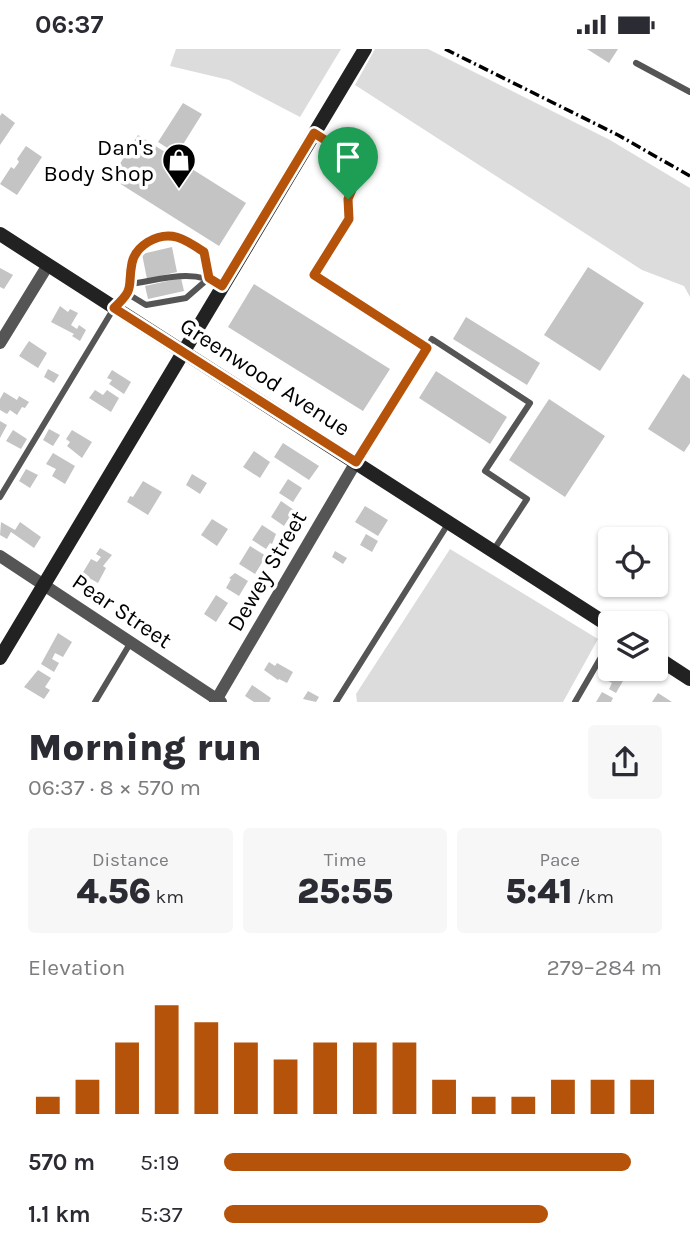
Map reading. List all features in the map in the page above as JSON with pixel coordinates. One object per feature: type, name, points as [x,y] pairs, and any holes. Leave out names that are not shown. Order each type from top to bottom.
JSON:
[{"type":"street","points":[[0,659],[365,49]]},
{"type":"street","name":"Greenwood Avenue","points":[[0,234],[598,619]]},
{"type":"street","points":[[0,343],[48,265]]},
{"type":"street","name":"Dewey Street","points":[[218,701],[356,462]]},
{"type":"street","name":"Pear Street","points":[[0,556],[218,701]]},
{"type":"street","points":[[668,665],[690,679]]},
{"type":"lane","points":[[636,63],[690,92]]},
{"type":"lane","points":[[314,133],[363,164],[348,199],[349,219],[314,275],[427,348]]},
{"type":"lane","points":[[0,497],[114,308],[128,295],[131,265],[141,246],[160,235],[173,235],[204,252],[209,278]]},
{"type":"lane","points":[[131,284],[187,275],[209,278],[222,286]]},
{"type":"lane","points":[[128,295],[146,305],[186,298],[209,278]]},
{"type":"lane","points":[[356,462],[432,339],[530,403],[485,471],[527,499],[493,551]]},
{"type":"lane","points":[[335,702],[449,522]]},
{"type":"lane","points":[[95,702],[131,642]]},
{"type":"lane","points":[[575,702],[598,663]]},
{"type":"shaded area","points":[[176,49],[341,49],[300,117],[229,80],[170,66]]},
{"type":"shaded area","points":[[375,49],[428,49],[610,140],[690,188],[690,297],[684,286],[642,270],[355,85]]},
{"type":"shaded area","points":[[450,549],[598,639],[563,702],[357,702],[356,694]]},
{"type":"building","points":[[587,49],[618,49],[609,63]]},
{"type":"building","points":[[183,103],[202,114],[177,154],[158,142]]},
{"type":"building","points":[[2,113],[15,123],[0,145],[0,116]]},
{"type":"building","name":"Dan's Body Shop","points":[[138,135],[246,203],[219,246],[111,178]]},
{"type":"building","points":[[26,146],[42,157],[17,195],[0,184],[11,167],[14,169],[19,162],[17,159]]},
{"type":"building","points":[[172,247],[177,272],[147,279],[142,254]]},
{"type":"building","points":[[588,267],[644,303],[600,371],[544,335]]},
{"type":"building","points":[[0,268],[13,275],[4,289],[0,287]]},
{"type":"building","points":[[181,278],[184,291],[148,299],[145,286]]},
{"type":"building","points":[[254,284],[390,369],[363,411],[228,327]]},
{"type":"building","points":[[60,306],[68,312],[70,309],[78,313],[71,325],[77,329],[79,325],[86,330],[80,341],[72,336],[74,334],[51,322]]},
{"type":"building","points":[[466,317],[540,363],[527,385],[453,339]]},
{"type":"building","points":[[29,341],[47,353],[38,368],[19,356]]},
{"type":"building","points":[[48,369],[59,375],[54,383],[44,377]]},
{"type":"building","points":[[112,370],[131,382],[124,394],[109,384],[112,380],[107,378]]},
{"type":"building","points":[[436,371],[507,417],[490,444],[419,398]]},
{"type":"building","points":[[683,374],[690,379],[690,443],[684,452],[648,429]]},
{"type":"building","points":[[95,390],[103,395],[107,390],[119,398],[111,412],[89,398]]},
{"type":"building","points":[[4,392],[17,400],[19,396],[29,402],[17,415],[10,410],[7,414],[0,410],[0,399]]},
{"type":"building","points":[[549,399],[605,436],[565,497],[509,460]]},
{"type":"building","points":[[0,421],[7,425],[0,438]]},
{"type":"building","points":[[49,429],[60,435],[53,446],[43,440]]},
{"type":"building","points":[[13,430],[27,439],[21,449],[6,441]]},
{"type":"building","points":[[72,430],[92,442],[82,458],[67,446],[70,442],[66,439]]},
{"type":"building","points":[[283,443],[319,466],[309,480],[274,457]]},
{"type":"building","points":[[254,451],[270,462],[260,478],[243,467]]},
{"type":"building","points":[[53,453],[75,466],[65,484],[52,476],[56,469],[46,464]]},
{"type":"building","points":[[26,469],[38,475],[30,488],[19,481]]},
{"type":"building","points":[[192,474],[207,483],[200,494],[186,485]]},
{"type":"building","points":[[288,479],[302,488],[293,502],[279,493]]},
{"type":"building","points":[[143,481],[162,492],[148,515],[127,502]]},
{"type":"building","points":[[281,501],[294,510],[284,526],[271,517]]},
{"type":"building","points":[[365,506],[388,520],[378,536],[355,522]]},
{"type":"building","points":[[212,519],[228,529],[217,546],[201,535]]},
{"type":"building","points":[[1,522],[15,530],[20,522],[41,537],[34,548],[11,532],[7,539],[0,535]]},
{"type":"building","points":[[262,525],[276,534],[272,544],[266,549],[252,540]]},
{"type":"building","points":[[366,534],[378,541],[372,552],[360,545]]},
{"type":"building","points":[[250,546],[266,556],[255,574],[239,564]]},
{"type":"building","points":[[100,548],[112,555],[103,566],[106,568],[98,583],[82,574],[91,559],[97,562],[101,557],[96,554]]},
{"type":"building","points":[[335,551],[347,558],[343,564],[332,557]]},
{"type":"building","points":[[235,573],[248,581],[239,596],[226,588],[231,579],[229,578]]},
{"type":"building","points":[[216,595],[228,603],[216,622],[204,614]]},
{"type":"building","points":[[58,633],[72,642],[63,657],[55,653],[52,659],[59,663],[54,672],[41,664]]},
{"type":"building","points":[[269,662],[275,666],[277,663],[293,672],[287,683],[264,670]]},
{"type":"building","points":[[38,670],[51,678],[45,687],[50,690],[44,699],[24,687]]},
{"type":"building","points":[[608,681],[623,681],[616,693],[609,689],[612,683]]},
{"type":"building","points":[[252,685],[271,698],[269,702],[254,702],[245,696]]},
{"type":"building","points":[[308,691],[319,697],[316,702],[303,699]]},
{"type":"building","points":[[602,692],[613,698],[611,702],[596,702]]},
{"type":"building","points":[[658,693],[672,702],[652,702]]},
{"type":"railway","points":[[445,49],[618,135],[690,176]]},
{"type":"place","name":"Dan's Body Shop","points":[[179,190]]},
{"type":"route","points":[[314,133],[363,164],[348,199],[349,219],[314,275],[427,348],[356,462],[114,308],[128,295],[135,254],[141,246],[160,235],[173,235],[204,252],[209,278],[222,286],[314,133]]}]
